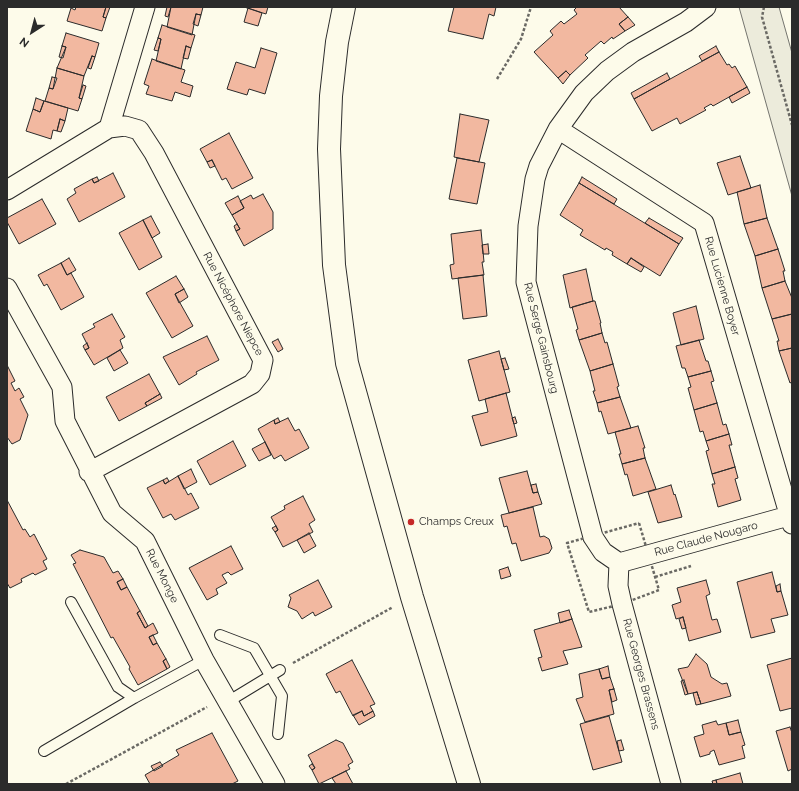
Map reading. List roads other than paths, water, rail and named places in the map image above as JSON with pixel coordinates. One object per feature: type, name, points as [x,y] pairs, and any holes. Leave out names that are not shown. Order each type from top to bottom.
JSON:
[{"type":"main road","points":[[344,7],[337,42],[332,88],[329,149],[330,207],[339,312],[346,363],[412,596],[469,784]]},
{"type":"street","points":[[110,128],[145,7]]},
{"type":"street","name":"Rue Serge Gainsbourg","points":[[619,562],[603,552],[593,537],[526,282],[528,226],[535,179],[539,166],[558,129],[584,94],[607,71],[633,52],[686,22],[706,7]]},
{"type":"street","name":"Rue Nicéphore Niepce","points":[[7,190],[110,128],[125,126],[139,130],[263,360],[260,374],[252,384],[89,472]]},
{"type":"street","name":"Rue Lucienne Boyer","points":[[558,129],[704,222],[791,518]]},
{"type":"street","name":"Rue Monge","points":[[7,288],[62,386],[65,421],[89,472],[112,513],[145,541],[204,660],[276,784]]},
{"type":"street","name":"Rue Claude Nougaro","points":[[619,562],[791,518]]},
{"type":"street","name":"Rue Georges Brassens","points":[[619,562],[618,586],[622,604],[671,784]]},
{"type":"lane","points":[[71,602],[118,687],[134,698]]},
{"type":"lane","points":[[220,635],[254,648],[282,696],[278,734]]},
{"type":"lane","points":[[44,751],[134,698],[204,660]]},
{"type":"lane","points":[[229,701],[280,670]]},
{"type":"place","name":"Champs Creux","points":[[411,522]]}]
